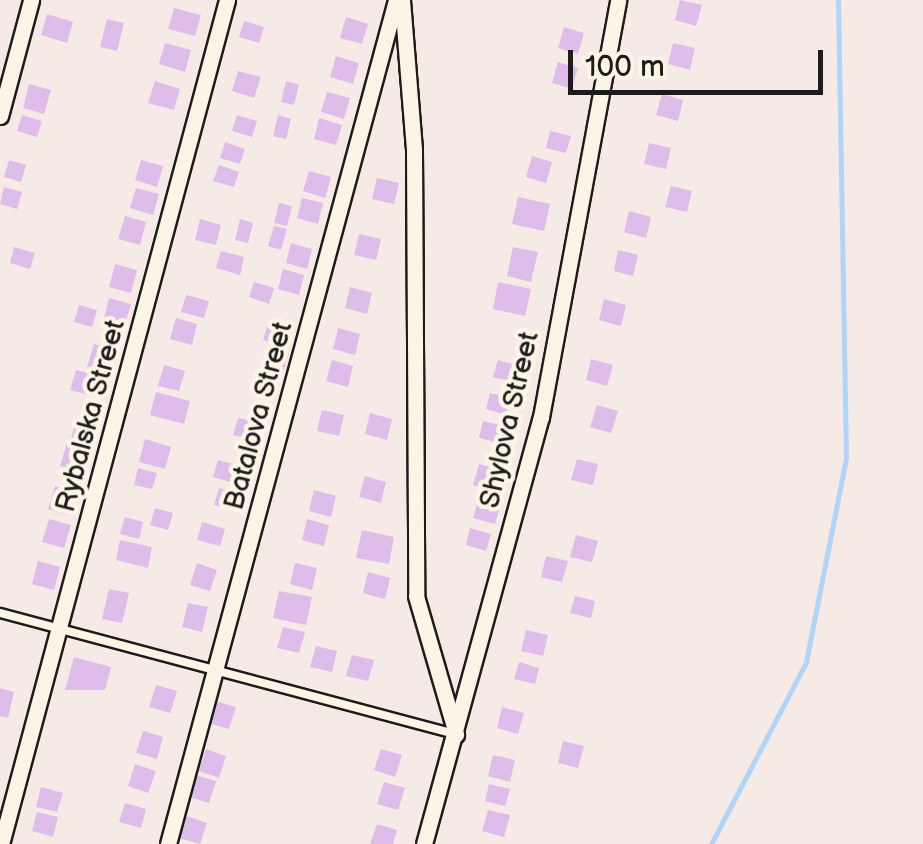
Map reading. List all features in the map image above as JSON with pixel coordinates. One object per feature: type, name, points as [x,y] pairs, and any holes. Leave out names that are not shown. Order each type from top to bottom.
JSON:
[{"type":"street","points":[[0,116],[32,0]]},
{"type":"street","name":"Rybalska Street","points":[[1,844],[227,0]]},
{"type":"street","name":"Batalova Street","points":[[168,844],[399,0]]},
{"type":"street","name":"Batalova Street","points":[[399,0],[414,150],[416,596],[456,734]]},
{"type":"street","name":"Shylova Street","points":[[424,844],[541,417],[618,0]]},
{"type":"lane","points":[[0,613],[214,676],[456,734]]},
{"type":"building","points":[[680,0],[702,5],[696,26],[675,20]]},
{"type":"building","points":[[174,8],[201,15],[195,36],[168,29]]},
{"type":"building","points":[[47,14],[73,22],[67,43],[41,35]]},
{"type":"building","points":[[346,17],[368,24],[362,44],[340,38]]},
{"type":"building","points":[[107,19],[124,23],[117,51],[100,47]]},
{"type":"building","points":[[244,21],[264,27],[259,43],[239,37]]},
{"type":"building","points":[[564,27],[584,33],[578,54],[558,48]]},
{"type":"building","points":[[165,43],[191,50],[185,72],[159,64]]},
{"type":"building","points":[[673,43],[695,48],[690,70],[668,64]]},
{"type":"building","points":[[336,56],[359,63],[353,84],[330,77]]},
{"type":"building","points":[[558,62],[578,68],[572,89],[552,83]]},
{"type":"building","points":[[238,71],[261,77],[254,98],[232,91]]},
{"type":"building","points":[[155,81],[180,89],[174,110],[148,103]]},
{"type":"building","points":[[286,81],[299,85],[294,105],[281,102]]},
{"type":"building","points":[[29,84],[51,90],[44,114],[23,108]]},
{"type":"building","points":[[327,92],[350,98],[344,119],[321,112]]},
{"type":"building","points":[[662,94],[683,100],[678,121],[656,115]]},
{"type":"building","points":[[22,115],[42,121],[37,137],[17,131]]},
{"type":"building","points":[[237,115],[257,121],[252,137],[232,131]]},
{"type":"building","points":[[278,115],[291,119],[286,139],[273,136]]},
{"type":"building","points":[[319,118],[342,125],[336,145],[314,139]]},
{"type":"building","points":[[550,131],[571,136],[566,153],[546,148]]},
{"type":"building","points":[[225,142],[245,149],[240,164],[220,158]]},
{"type":"building","points":[[649,143],[671,148],[666,169],[644,164]]},
{"type":"building","points":[[532,156],[552,162],[546,183],[526,177]]},
{"type":"building","points":[[9,160],[26,165],[21,182],[4,177]]},
{"type":"building","points":[[141,160],[163,166],[157,187],[135,180]]},
{"type":"building","points":[[219,165],[239,172],[234,187],[213,181]]},
{"type":"building","points":[[309,171],[331,177],[325,198],[303,191]]},
{"type":"building","points":[[377,178],[399,183],[394,204],[372,199]]},
{"type":"building","points":[[671,186],[692,191],[687,212],[665,207]]},
{"type":"building","points":[[4,187],[22,192],[17,209],[0,204]]},
{"type":"building","points":[[136,188],[159,194],[153,215],[130,208]]},
{"type":"building","points":[[518,197],[550,204],[544,231],[512,224]]},
{"type":"building","points":[[302,198],[323,203],[318,224],[297,218]]},
{"type":"building","points":[[279,203],[292,206],[287,226],[274,223]]},
{"type":"building","points":[[629,211],[651,217],[646,238],[624,232]]},
{"type":"building","points":[[125,216],[146,222],[140,245],[118,239]]},
{"type":"building","points":[[200,219],[221,225],[216,245],[195,240]]},
{"type":"building","points":[[240,219],[253,223],[248,243],[235,240]]},
{"type":"building","points":[[274,226],[287,229],[281,250],[268,246]]},
{"type":"building","points":[[359,234],[381,239],[376,260],[354,255]]},
{"type":"building","points":[[291,243],[312,249],[307,269],[286,263]]},
{"type":"building","points":[[14,247],[35,253],[30,269],[10,263]]},
{"type":"building","points":[[513,247],[538,252],[531,282],[507,276]]},
{"type":"building","points":[[618,250],[638,255],[633,276],[614,271]]},
{"type":"building","points":[[221,251],[244,257],[240,275],[216,268]]},
{"type":"building","points":[[115,264],[137,270],[131,293],[109,287]]},
{"type":"building","points":[[283,269],[304,275],[299,295],[278,289]]},
{"type":"building","points":[[254,282],[274,288],[269,304],[249,297]]},
{"type":"building","points":[[498,282],[531,289],[525,316],[493,309]]},
{"type":"building","points":[[350,287],[372,293],[367,314],[345,308]]},
{"type":"building","points":[[186,295],[209,301],[204,318],[181,312]]},
{"type":"building","points":[[109,298],[131,304],[124,327],[103,322]]},
{"type":"building","points":[[604,299],[626,305],[621,326],[599,320]]},
{"type":"building","points":[[79,305],[97,310],[92,327],[74,322]]},
{"type":"building","points":[[176,318],[197,324],[192,345],[170,339]]},
{"type":"building","points":[[268,323],[291,329],[286,347],[263,340]]},
{"type":"building","points":[[338,328],[360,334],[355,355],[333,349]]},
{"type":"building","points":[[94,344],[115,350],[109,373],[87,367]]},
{"type":"building","points":[[268,347],[289,353],[283,373],[262,368]]},
{"type":"building","points":[[591,359],[613,365],[607,386],[586,380]]},
{"type":"building","points":[[332,360],[353,366],[348,387],[326,381]]},
{"type":"building","points":[[498,360],[519,366],[514,382],[493,377]]},
{"type":"building","points":[[164,365],[185,371],[179,391],[158,386]]},
{"type":"building","points":[[76,370],[106,378],[101,398],[70,390]]},
{"type":"building","points":[[156,392],[190,401],[184,424],[150,415]]},
{"type":"building","points":[[490,393],[511,398],[506,415],[486,409]]},
{"type":"building","points":[[597,405],[618,411],[611,433],[590,427]]},
{"type":"building","points":[[322,410],[344,415],[339,436],[317,431]]},
{"type":"building","points":[[370,413],[392,419],[387,440],[365,434]]},
{"type":"building","points":[[238,418],[256,422],[251,439],[233,435]]},
{"type":"building","points":[[76,421],[94,426],[90,442],[71,438]]},
{"type":"building","points":[[483,421],[504,426],[500,443],[479,438]]},
{"type":"building","points":[[145,439],[171,447],[165,469],[139,462]]},
{"type":"building","points":[[67,443],[89,449],[82,472],[60,466]]},
{"type":"building","points":[[577,459],[598,464],[593,485],[571,480]]},
{"type":"building","points":[[218,460],[241,466],[237,484],[213,477]]},
{"type":"building","points":[[479,464],[500,470],[495,491],[473,485]]},
{"type":"building","points":[[138,468],[157,473],[152,489],[134,485]]},
{"type":"building","points":[[365,476],[386,482],[381,503],[359,497]]},
{"type":"building","points":[[55,486],[76,492],[70,515],[48,509]]},
{"type":"building","points":[[219,488],[242,494],[238,511],[214,505]]},
{"type":"building","points":[[314,490],[336,496],[331,517],[309,511]]},
{"type":"building","points":[[479,497],[501,503],[495,524],[473,518]]},
{"type":"building","points":[[155,508],[173,513],[168,530],[150,525]]},
{"type":"building","points":[[125,517],[143,522],[139,539],[120,534]]},
{"type":"building","points":[[49,519],[71,525],[64,548],[42,542]]},
{"type":"building","points":[[307,519],[329,525],[324,546],[302,540]]},
{"type":"building","points":[[202,522],[225,529],[220,546],[197,540]]},
{"type":"building","points":[[470,528],[491,534],[486,551],[466,545]]},
{"type":"building","points":[[362,530],[394,537],[389,564],[356,558]]},
{"type":"building","points":[[576,535],[598,541],[592,562],[570,557]]},
{"type":"building","points":[[120,540],[152,547],[148,568],[116,560]]},
{"type":"building","points":[[546,556],[568,561],[562,582],[541,577]]},
{"type":"building","points":[[38,561],[60,567],[54,590],[32,584]]},
{"type":"building","points":[[197,563],[217,570],[210,591],[190,585]]},
{"type":"building","points":[[295,563],[317,568],[312,590],[290,584]]},
{"type":"building","points":[[368,572],[390,578],[385,599],[363,593]]},
{"type":"building","points":[[109,589],[129,593],[122,623],[102,619]]},
{"type":"building","points":[[279,591],[312,597],[306,625],[273,618]]},
{"type":"building","points":[[575,596],[595,601],[591,618],[570,613]]},
{"type":"building","points":[[188,603],[208,607],[202,632],[182,627]]},
{"type":"building","points":[[283,627],[305,632],[299,653],[277,648]]},
{"type":"building","points":[[526,630],[548,635],[543,656],[521,651]]},
{"type":"building","points":[[316,646],[337,651],[332,672],[310,667]]},
{"type":"building","points":[[352,655],[374,660],[368,681],[346,676]]},
{"type":"building","points":[[74,657],[111,667],[105,690],[65,690]]},
{"type":"building","points":[[519,662],[539,668],[535,684],[514,679]]},
{"type":"building","points":[[156,685],[177,691],[170,713],[149,707]]},
{"type":"building","points":[[0,688],[14,692],[8,718],[0,716]]},
{"type":"building","points":[[215,701],[236,707],[229,729],[208,723]]},
{"type":"building","points":[[502,707],[524,713],[518,734],[497,728]]},
{"type":"building","points":[[143,731],[163,737],[157,759],[136,753]]},
{"type":"building","points":[[563,741],[584,746],[578,768],[558,763]]},
{"type":"building","points":[[206,749],[226,756],[219,778],[199,771]]},
{"type":"building","points":[[381,749],[402,755],[395,777],[374,770]]},
{"type":"building","points":[[493,755],[515,760],[510,782],[488,776]]},
{"type":"building","points":[[135,764],[156,771],[148,793],[128,786]]},
{"type":"building","points":[[195,775],[216,781],[209,803],[189,797]]},
{"type":"building","points":[[384,782],[405,788],[398,810],[377,804]]},
{"type":"building","points":[[489,784],[510,789],[505,806],[485,801]]},
{"type":"building","points":[[41,787],[63,793],[57,812],[36,807]]},
{"type":"building","points":[[125,803],[146,809],[141,828],[119,822]]},
{"type":"building","points":[[488,810],[510,815],[504,837],[482,831]]},
{"type":"building","points":[[37,812],[58,817],[53,837],[32,831]]},
{"type":"building","points":[[186,816],[207,823],[200,844],[179,838]]},
{"type":"building","points":[[377,824],[397,830],[393,844],[370,844]]},
{"type":"waterway","points":[[711,844],[806,662],[846,458],[838,0]]}]
